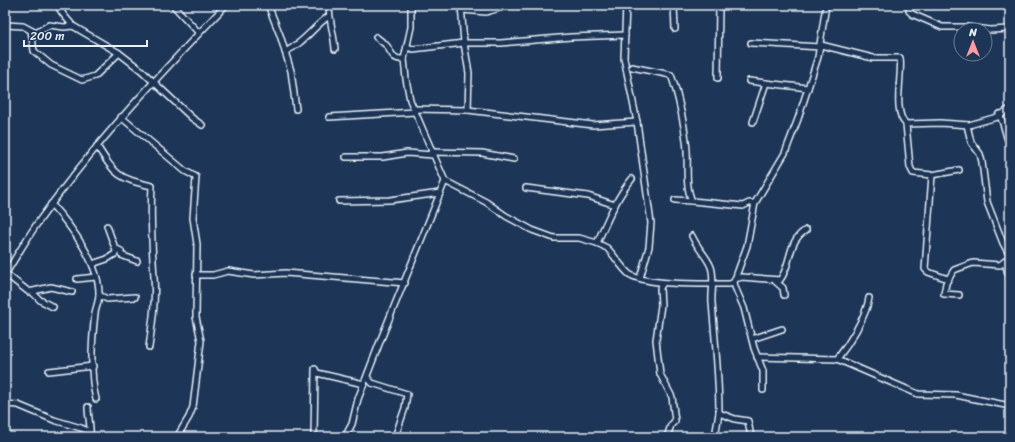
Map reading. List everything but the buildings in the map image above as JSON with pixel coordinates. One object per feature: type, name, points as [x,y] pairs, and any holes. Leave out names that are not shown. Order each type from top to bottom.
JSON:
[{"type":"street","points":[[57,5],[73,26],[119,53],[192,118],[202,125]]},
{"type":"street","points":[[173,5],[200,33]]},
{"type":"street","points":[[53,307],[40,300],[32,292],[29,292],[5,274],[38,222],[97,146],[152,82],[226,5]]},
{"type":"street","points":[[268,5],[291,71],[296,109]]},
{"type":"street","points":[[329,5],[329,16],[335,33],[335,49]]},
{"type":"street","points":[[411,5],[411,27],[404,60],[406,79],[414,110],[445,181],[486,202],[532,230],[554,238],[579,238],[597,243],[607,248],[628,273],[640,278],[663,282],[711,284],[733,283],[742,277],[775,281],[780,280],[789,265],[794,242],[798,236],[806,230]]},
{"type":"street","points":[[468,110],[469,73],[464,43],[462,8],[486,12],[510,5],[525,5]]},
{"type":"street","points":[[626,5],[624,58],[637,122],[651,223],[649,247],[640,278]]},
{"type":"street","points":[[674,5],[675,30]]},
{"type":"street","points":[[718,78],[719,5]]},
{"type":"street","points":[[763,390],[764,374],[745,319],[744,308],[733,283],[747,246],[755,203],[785,153],[808,88],[821,46],[826,5]]},
{"type":"street","points":[[910,5],[909,11],[912,14],[939,27],[967,27],[990,30],[1010,29]]},
{"type":"street","points":[[285,52],[300,44],[310,31],[329,16]]},
{"type":"street","points":[[5,25],[28,27],[36,33],[52,24],[64,27],[73,26]]},
{"type":"street","points":[[32,31],[34,51],[51,65],[82,80],[95,76],[119,53]]},
{"type":"street","points":[[407,47],[412,49],[464,43],[501,43],[571,37],[625,35]]},
{"type":"street","points":[[376,37],[386,44],[394,58],[404,60]]},
{"type":"street","points":[[751,42],[821,46],[873,58],[900,58],[898,97],[902,120],[906,124],[910,167],[913,173],[932,175],[959,170]]},
{"type":"street","points":[[632,67],[670,75],[675,86],[687,149],[688,182],[692,201]]},
{"type":"street","points":[[748,81],[808,88]]},
{"type":"street","points":[[753,122],[766,83]]},
{"type":"street","points":[[906,124],[940,123],[967,125],[997,117],[1010,109]]},
{"type":"street","points":[[329,116],[414,110],[468,110],[593,125],[637,122]]},
{"type":"street","points":[[1000,114],[1010,145]]},
{"type":"street","points":[[121,117],[185,171],[196,177],[193,218],[197,238],[196,317],[201,341],[200,355],[193,406],[189,417],[176,437]]},
{"type":"street","points":[[959,296],[944,294],[948,279],[954,270],[958,267],[973,263],[1000,265],[1005,263],[1010,257],[1003,243],[988,202],[980,154],[971,142],[967,125]]},
{"type":"street","points":[[97,146],[110,167],[125,179],[152,186],[150,207],[153,230],[151,255],[154,279],[154,302],[149,347]]},
{"type":"street","points":[[346,157],[383,157],[407,153],[482,153],[514,159]]},
{"type":"street","points":[[932,175],[925,269],[928,272],[948,279]]},
{"type":"street","points":[[597,243],[615,205],[624,189],[632,179]]},
{"type":"street","points":[[345,437],[352,424],[364,384],[388,320],[405,283],[445,181]]},
{"type":"street","points":[[526,188],[588,196],[615,205]]},
{"type":"street","points":[[339,201],[390,200],[440,193]]},
{"type":"street","points":[[675,200],[743,206],[749,203],[755,203]]},
{"type":"street","points":[[51,204],[78,238],[94,266],[99,295],[92,339],[96,399]]},
{"type":"street","points":[[107,226],[108,233],[116,251],[121,255],[137,261]]},
{"type":"street","points":[[692,236],[696,246],[710,265],[712,273],[711,284],[719,385],[719,413],[715,437]]},
{"type":"street","points":[[94,266],[95,263],[116,251]]},
{"type":"street","points":[[1005,263],[1010,280]]},
{"type":"street","points":[[196,275],[213,275],[228,271],[254,275],[286,273],[405,283]]},
{"type":"street","points":[[78,279],[96,277]]},
{"type":"street","points":[[775,281],[783,288],[784,296]]},
{"type":"street","points":[[663,282],[660,288],[662,304],[656,340],[660,374],[668,387],[675,410],[675,421],[671,425],[667,437]]},
{"type":"street","points":[[32,292],[51,287],[72,292]]},
{"type":"street","points":[[99,295],[107,299],[135,297]]},
{"type":"street","points":[[837,359],[852,338],[868,306],[869,298]]},
{"type":"street","points":[[752,339],[782,329]]},
{"type":"street","points":[[757,357],[837,359],[918,394],[956,395],[1010,406]]},
{"type":"street","points":[[49,371],[93,366]]},
{"type":"street","points":[[314,437],[315,369],[317,373],[364,384]]},
{"type":"street","points":[[367,377],[372,383],[407,394],[405,408],[395,437]]},
{"type":"street","points":[[5,404],[18,405],[54,420],[81,428],[88,431],[90,436]]},
{"type":"street","points":[[88,408],[87,413],[91,427],[90,436]]},
{"type":"street","points":[[719,413],[735,419],[748,421],[751,437]]}]
